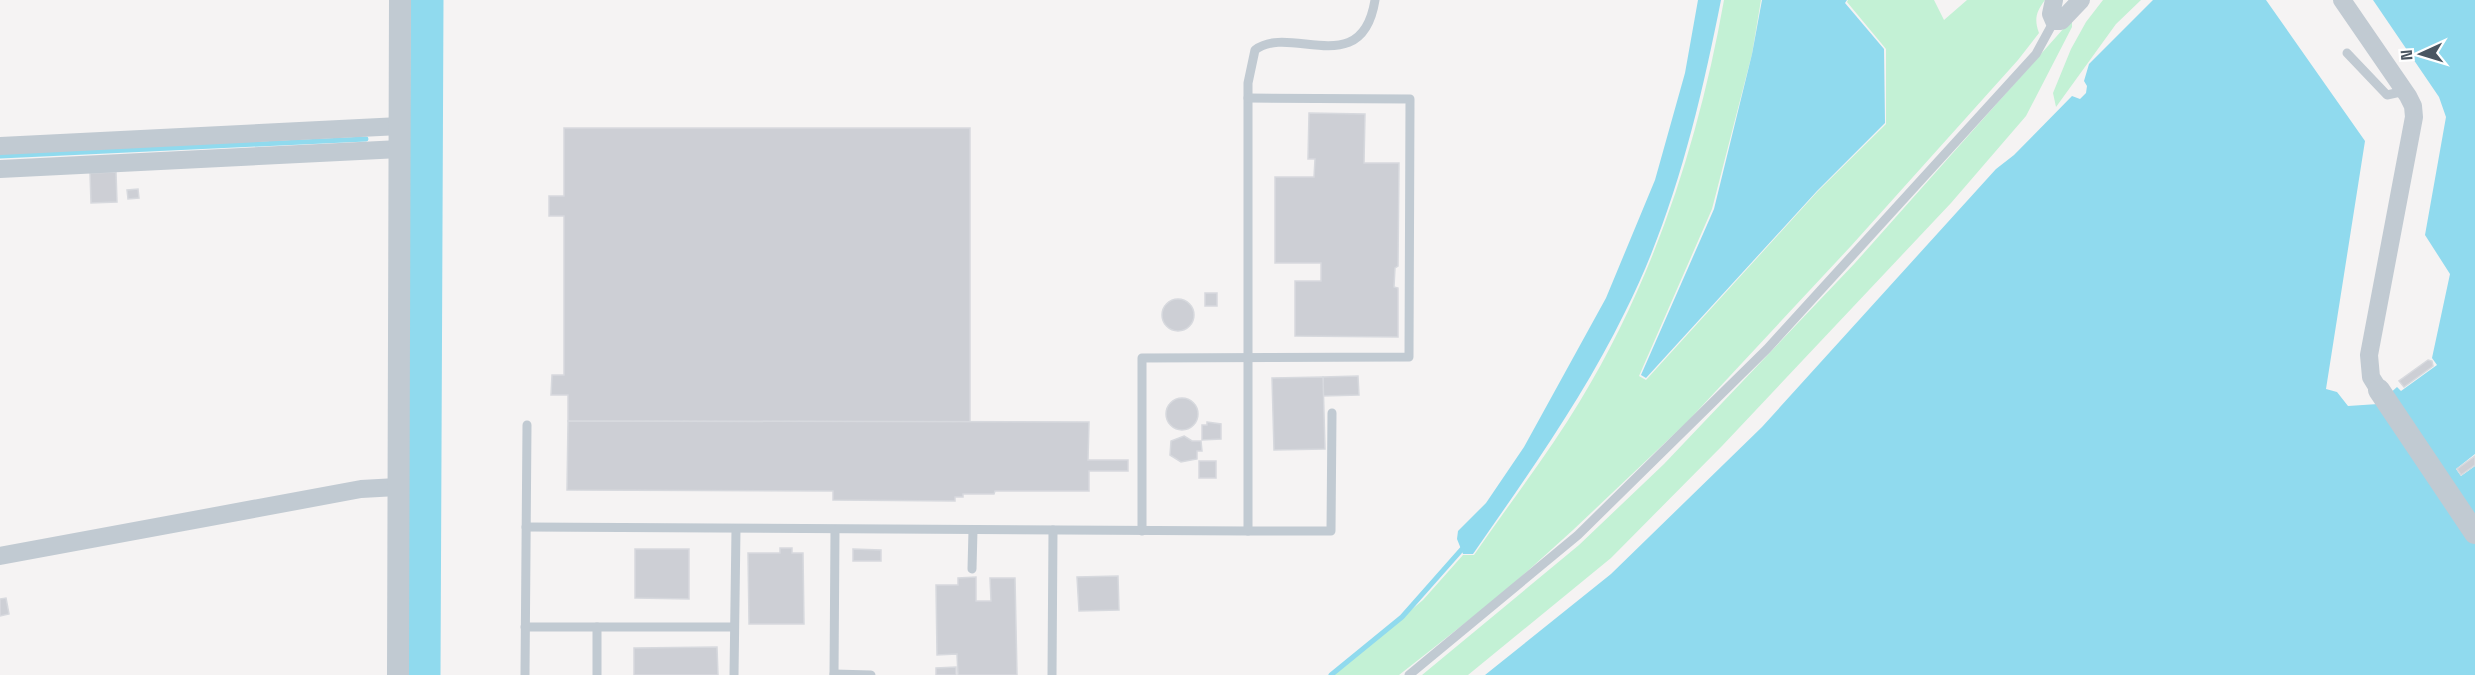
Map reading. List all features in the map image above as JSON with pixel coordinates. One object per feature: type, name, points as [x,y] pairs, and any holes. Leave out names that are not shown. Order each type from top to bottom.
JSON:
[{"type":"street","points":[[398,675],[400,0]]},
{"type":"street","points":[[2054,0],[2050,14],[2054,21],[2061,21],[2081,0]]},
{"type":"street","points":[[2342,0],[2413,106],[2413,128],[2369,355],[2371,376],[2475,533]]},
{"type":"street","points":[[0,146],[400,126]]},
{"type":"street","points":[[0,169],[400,149]]},
{"type":"street","points":[[0,556],[361,489],[398,487]]},
{"type":"lane","points":[[1248,531],[1248,98],[1250,68],[1255,50],[1270,44],[1336,45],[1351,41],[1363,32],[1372,17],[1375,0]]},
{"type":"lane","points":[[1409,675],[1578,535],[1767,349],[2036,54],[2054,21]]},
{"type":"lane","points":[[2347,53],[2387,95],[2405,92]]},
{"type":"lane","points":[[1142,531],[1142,358],[1409,357],[1410,99],[1248,98]]},
{"type":"lane","points":[[526,527],[1331,531],[1332,413]]},
{"type":"lane","points":[[525,675],[527,425]]},
{"type":"lane","points":[[734,675],[736,529]]},
{"type":"lane","points":[[836,530],[834,674],[871,675]]},
{"type":"lane","points":[[972,569],[973,530]]},
{"type":"lane","points":[[1052,675],[1053,530]]},
{"type":"lane","points":[[525,627],[734,627]]},
{"type":"lane","points":[[597,627],[597,675]]},
{"type":"green space","points":[[1724,0],[1761,0],[1752,54],[1712,209],[1639,376],[1646,380],[1818,191],[1886,124],[1886,49],[1847,2],[1848,0],[1934,0],[1944,20],[1967,0],[2045,0],[2037,16],[2039,33],[2018,60],[1851,246],[1688,421],[1502,594],[1399,675],[1334,675],[1423,600],[1463,555],[1474,555],[1542,460],[1580,401],[1630,307],[1670,208],[1701,105]]},
{"type":"green space","points":[[2103,0],[2141,0],[2116,24],[2056,107],[2053,93],[2071,49],[2086,22]]},
{"type":"green space","points":[[2072,19],[2072,27],[2026,116],[1951,203],[1722,446],[1611,558],[1468,675],[1422,675],[1579,545],[1664,464],[1855,263]]},
{"type":"water","points":[[1698,0],[1721,0],[1684,159],[1658,237],[1642,275],[1609,344],[1553,436],[1473,554],[1463,554],[1457,539],[1458,531],[1486,503],[1524,447],[1606,298],[1655,180],[1685,73]]},
{"type":"water","points":[[1762,0],[1847,0],[1845,3],[1884,49],[1885,123],[1817,191],[1646,378],[1641,375],[1714,209],[1752,54]]},
{"type":"water","points":[[2153,0],[2266,0],[2365,141],[2326,389],[2337,392],[2348,406],[2378,404],[2397,387],[2401,391],[2437,365],[2432,358],[2450,274],[2425,235],[2446,117],[2439,97],[2373,0],[2475,0],[2475,454],[2456,469],[2461,476],[2475,466],[2475,675],[1485,675],[1611,574],[1762,427],[1996,169],[2014,155],[2072,96],[2080,99],[2086,93],[2087,86],[2084,81],[2089,64]]},
{"type":"building","points":[[1309,113],[1365,114],[1364,163],[1399,163],[1398,266],[1395,268],[1394,287],[1398,288],[1398,337],[1295,336],[1295,281],[1321,281],[1321,263],[1275,263],[1275,177],[1314,177],[1315,159],[1308,159]]},
{"type":"building","points":[[564,128],[970,128],[970,422],[568,421],[568,395],[551,395],[552,375],[564,375],[564,216],[549,216],[549,196],[564,196]]},
{"type":"building","points":[[116,172],[117,202],[91,203],[90,173]]},
{"type":"building","points":[[138,189],[139,198],[128,199],[127,190]]},
{"type":"building","points":[[1205,293],[1217,293],[1217,306],[1205,306]]},
{"type":"building","points":[[1178,299],[1189,304],[1194,315],[1189,326],[1178,331],[1167,326],[1162,315],[1167,304]]},
{"type":"building","points":[[2428,360],[2432,361],[2433,366],[2404,387],[2399,381]]},
{"type":"building","points":[[1358,376],[1359,395],[1323,396],[1323,377]]},
{"type":"building","points":[[1323,377],[1325,449],[1274,450],[1272,378]]},
{"type":"building","points":[[1182,398],[1193,403],[1198,414],[1193,425],[1182,430],[1171,425],[1166,414],[1171,403]]},
{"type":"building","points":[[568,421],[1089,422],[1088,460],[1128,460],[1128,471],[1089,471],[1089,491],[995,491],[994,494],[963,494],[963,497],[955,497],[955,501],[833,500],[833,491],[567,490]]},
{"type":"building","points":[[1207,422],[1221,424],[1221,439],[1202,440],[1202,425],[1207,425]]},
{"type":"building","points":[[1184,436],[1192,441],[1201,441],[1202,451],[1197,451],[1197,459],[1181,462],[1170,455],[1171,441]]},
{"type":"building","points":[[2475,456],[2475,465],[2461,475],[2457,469]]},
{"type":"building","points":[[1199,461],[1216,461],[1216,478],[1199,478]]},
{"type":"building","points":[[780,548],[792,548],[792,553],[803,553],[804,624],[749,624],[748,553],[780,553]]},
{"type":"building","points":[[635,549],[689,549],[689,599],[635,598]]},
{"type":"building","points":[[853,549],[881,550],[881,561],[853,561]]},
{"type":"building","points":[[1118,576],[1119,610],[1079,611],[1077,577]]},
{"type":"building","points":[[976,577],[976,601],[991,601],[990,578],[1015,578],[1017,675],[958,675],[957,654],[937,655],[936,585],[958,585],[958,578]]},
{"type":"building","points":[[6,598],[9,614],[0,616],[0,599]]},
{"type":"building","points":[[717,647],[718,675],[634,675],[634,648]]},
{"type":"building","points":[[956,667],[956,675],[936,675],[936,668]]},
{"type":"waterway","points":[[424,675],[427,0]]},
{"type":"waterway","points":[[417,137],[427,136]]},
{"type":"waterway","points":[[0,156],[366,139]]},
{"type":"waterway","points":[[1331,675],[1402,617],[1463,548]]}]
